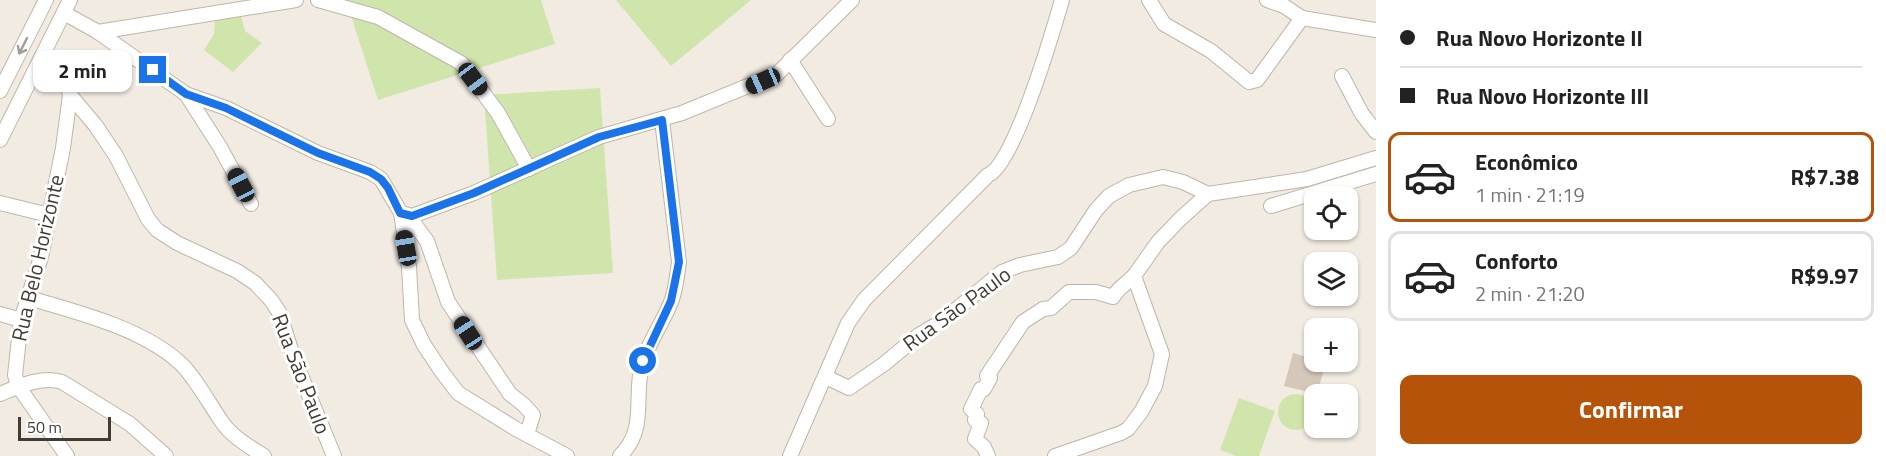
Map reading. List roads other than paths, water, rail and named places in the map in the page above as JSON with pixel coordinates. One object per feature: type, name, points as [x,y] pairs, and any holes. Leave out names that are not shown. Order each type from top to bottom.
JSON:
[{"type":"street","points":[[2,82],[46,0]]},
{"type":"street","points":[[98,32],[222,5],[296,0]]},
{"type":"street","points":[[318,0],[348,4],[378,17],[461,63],[498,112],[529,169]]},
{"type":"street","points":[[406,214],[474,193],[599,137],[662,120],[777,74],[852,0]]},
{"type":"street","points":[[789,456],[848,324],[864,300],[988,175],[995,172],[1006,157],[1038,75],[1062,0]]},
{"type":"street","points":[[1149,0],[1164,24],[1211,51],[1249,82],[1257,80],[1302,18]]},
{"type":"street","points":[[1267,0],[1284,6],[1302,18],[1376,30]]},
{"type":"street","points":[[0,140],[67,6],[98,32],[186,94],[226,108],[318,153],[370,172],[381,179],[427,241],[448,302],[510,394],[533,415],[527,434]]},
{"type":"street","name":"Rua Belo Horizonte","points":[[18,386],[15,375],[21,320],[41,257],[63,148],[70,95],[63,69],[43,56]]},
{"type":"street","points":[[790,60],[828,119]]},
{"type":"street","points":[[1342,76],[1362,114],[1376,132]]},
{"type":"street","points":[[186,94],[220,147],[251,204]]},
{"type":"street","name":"Rua São Paulo","points":[[70,95],[96,126],[116,156],[148,219],[157,230],[177,243],[246,277],[271,300],[279,312],[293,356],[334,456]]},
{"type":"street","points":[[620,456],[629,447],[637,432],[639,383],[643,361],[671,301],[677,279],[679,262],[662,120]]},
{"type":"street","points":[[988,456],[984,447],[975,440],[981,423],[975,420],[976,414],[971,409],[981,389],[990,378],[987,376],[1023,322],[1043,309],[1051,308],[1069,292],[1096,292],[1113,297],[1119,287],[1124,286],[1134,276],[1158,242],[1208,194],[1307,179],[1376,158]]},
{"type":"street","points":[[1271,206],[1376,174]]},
{"type":"street","name":"Rua São Paulo","points":[[826,377],[849,388],[884,364],[919,335],[940,322],[1002,272],[1064,253],[1071,248],[1084,231],[1096,210],[1110,196],[1129,185],[1163,177],[1183,182],[1208,194]]},
{"type":"street","points":[[0,203],[49,214]]},
{"type":"street","points":[[406,214],[412,320],[424,345],[458,393],[567,456]]},
{"type":"street","points":[[1055,456],[1128,429],[1141,412],[1155,386],[1162,354],[1134,276]]},
{"type":"street","points":[[29,298],[79,313],[151,342],[181,363],[222,423],[245,444],[264,456]]},
{"type":"street","points":[[0,314],[21,320]]},
{"type":"street","points":[[0,394],[18,386],[54,379],[130,424],[166,456]]},
{"type":"street","points":[[18,386],[67,456]]}]
